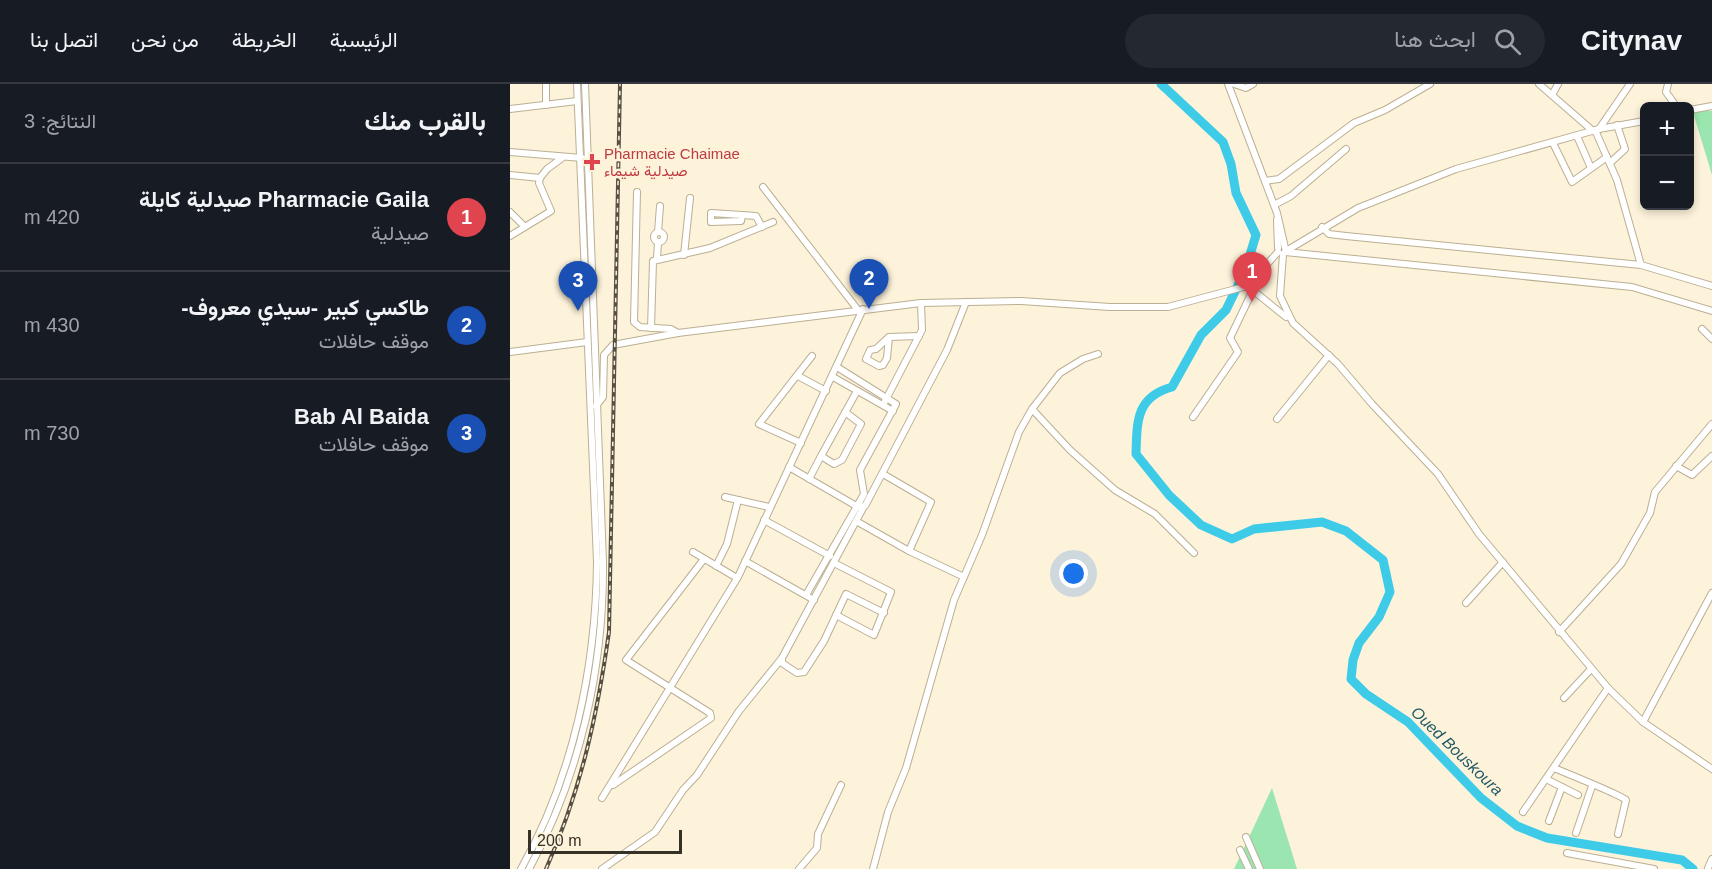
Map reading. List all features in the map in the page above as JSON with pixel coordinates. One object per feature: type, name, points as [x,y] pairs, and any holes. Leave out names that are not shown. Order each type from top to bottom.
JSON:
[{"type":"street","points":[[546,84],[546,105]]},
{"type":"street","points":[[521,869],[548,814],[573,739],[587,681],[592,647],[597,562],[577,84]]},
{"type":"street","points":[[529,869],[554,816],[574,759],[594,683],[603,583],[585,84]]},
{"type":"street","points":[[1228,84],[1277,213],[1283,251],[1280,296],[1293,323]]},
{"type":"street","points":[[1234,84],[1246,88],[1253,84]]},
{"type":"street","points":[[1265,181],[1279,179],[1359,119],[1385,110],[1430,84]]},
{"type":"street","points":[[1539,84],[1596,130],[1609,160],[1641,265]]},
{"type":"street","points":[[1552,95],[1558,84]]},
{"type":"street","points":[[1596,130],[1629,84]]},
{"type":"street","points":[[1668,84],[1666,92],[1673,102]]},
{"type":"street","points":[[510,109],[577,101]]},
{"type":"street","points":[[1694,109],[1712,106]]},
{"type":"street","points":[[596,406],[603,397],[603,357],[608,348],[678,333],[921,303],[1021,301],[1158,308],[1185,303],[1247,286],[1283,251],[1322,227],[1358,208],[1446,172],[1596,130],[1640,122]]},
{"type":"street","points":[[1553,143],[1570,182],[1625,151],[1617,125]]},
{"type":"street","points":[[1577,136],[1592,168]]},
{"type":"street","points":[[1274,205],[1291,196],[1346,149]]},
{"type":"street","points":[[510,152],[563,158],[588,157]]},
{"type":"street","points":[[510,236],[551,211],[539,183],[540,178],[547,169],[563,158]]},
{"type":"street","points":[[510,175],[540,178]]},
{"type":"street","points":[[763,187],[861,309]]},
{"type":"street","points":[[636,192],[634,319],[638,326],[671,329],[678,333]]},
{"type":"street","points":[[684,255],[690,198]]},
{"type":"street","points":[[657,259],[658,242],[662,241],[663,233],[657,232],[660,206]]},
{"type":"street","points":[[510,212],[524,226]]},
{"type":"street","points":[[742,215],[739,223],[710,221],[711,212],[756,216],[762,227]]},
{"type":"street","points":[[651,328],[651,265],[657,259],[684,255],[722,244],[773,222]]},
{"type":"street","points":[[1322,227],[1329,234],[1641,265],[1712,286]]},
{"type":"street","points":[[1283,251],[1632,287],[1662,294],[1712,311]]},
{"type":"street","points":[[1247,286],[1329,355],[1438,474],[1474,528],[1608,688],[1643,722],[1712,769]]},
{"type":"street","points":[[1193,417],[1238,352],[1230,338],[1253,290]]},
{"type":"street","points":[[605,868],[655,832],[740,711],[782,658],[834,563],[860,507],[883,474],[957,328],[966,302]]},
{"type":"street","points":[[883,405],[919,336],[923,325],[921,303]]},
{"type":"street","points":[[602,798],[737,578],[826,391],[861,309]]},
{"type":"street","points":[[1702,329],[1712,339]]},
{"type":"street","points":[[889,338],[887,358],[883,365],[879,366],[866,359],[870,350],[876,349],[889,338],[919,336]]},
{"type":"street","points":[[510,352],[587,342]]},
{"type":"street","points":[[873,869],[888,812],[906,768],[954,600],[1019,432],[1032,409],[1060,373],[1083,359],[1098,354]]},
{"type":"street","points":[[1277,419],[1329,355]]},
{"type":"street","points":[[801,443],[759,424],[812,356]]},
{"type":"street","points":[[837,367],[896,402],[860,470],[864,490],[860,507]]},
{"type":"street","points":[[798,376],[826,391]]},
{"type":"street","points":[[832,377],[893,411]]},
{"type":"street","points":[[809,479],[857,391]]},
{"type":"street","points":[[1032,409],[1070,450],[1115,490],[1155,514],[1194,554]]},
{"type":"street","points":[[821,456],[834,464],[842,460],[861,424],[845,412]]},
{"type":"street","points":[[1559,632],[1623,562],[1650,513],[1655,492],[1712,424]]},
{"type":"street","points":[[1676,466],[1692,476],[1712,456]]},
{"type":"street","points":[[789,467],[860,507]]},
{"type":"street","points":[[883,474],[931,502],[909,551]]},
{"type":"street","points":[[725,497],[770,507]]},
{"type":"street","points":[[716,566],[727,544],[738,500]]},
{"type":"street","points":[[764,520],[830,555]]},
{"type":"street","points":[[852,524],[964,577]]},
{"type":"street","points":[[806,595],[852,524]]},
{"type":"street","points":[[693,552],[737,578]]},
{"type":"street","points":[[610,787],[711,718],[710,713],[626,660],[704,559]]},
{"type":"street","points":[[745,561],[814,600]]},
{"type":"street","points":[[1466,603],[1503,562]]},
{"type":"street","points":[[834,563],[890,590],[891,594],[874,635],[836,615]]},
{"type":"street","points":[[1643,722],[1712,593]]},
{"type":"street","points":[[782,658],[784,666],[797,673],[804,672],[824,641],[844,596],[849,594],[884,613]]},
{"type":"street","points":[[1564,698],[1590,669]]},
{"type":"street","points":[[1523,812],[1608,688]]},
{"type":"street","points":[[1554,768],[1592,786],[1622,796],[1626,800],[1618,834]]},
{"type":"street","points":[[1546,778],[1578,795]]},
{"type":"street","points":[[799,869],[817,848],[818,834],[841,785]]},
{"type":"street","points":[[1576,833],[1592,786]]},
{"type":"street","points":[[1549,821],[1562,787]]},
{"type":"street","points":[[1246,837],[1258,868]]},
{"type":"street","points":[[1240,850],[1249,869]]},
{"type":"street","points":[[1567,853],[1616,866],[1654,869]]},
{"type":"street","points":[[1245,861],[1254,857]]},
{"type":"street","points":[[1708,868],[1712,859]]},
{"type":"green space","points":[[1694,109],[1712,111],[1712,175],[1694,116]]},
{"type":"green space","points":[[1272,788],[1297,869],[1234,869]]},
{"type":"waterway","name":"Oued Bouskoura","points":[[1161,84],[1223,142],[1231,164],[1236,193],[1256,235],[1245,271],[1226,310],[1201,335],[1172,387],[1160,391],[1145,404],[1138,421],[1136,454],[1169,495],[1201,525],[1232,539],[1254,529],[1322,522],[1346,531],[1383,560],[1390,592],[1379,617],[1359,643],[1353,660],[1351,679],[1366,694],[1408,722],[1481,798],[1517,826],[1547,838],[1682,860],[1693,869]]},
{"type":"railway","points":[[546,869],[569,811],[586,753],[609,632],[620,84]]},
{"type":"place","name":"Pharmacie Chaimae صيدلية شيماء","points":[[592,162]]},
{"type":"place","name":"Pharmacie Gaila صيدلية كايلة","points":[[1252,302]]},
{"type":"place","name":"طاكسي كبير -سيدي معروف-","points":[[869,309]]},
{"type":"place","name":"Bab Al Baida","points":[[578,311]]}]
